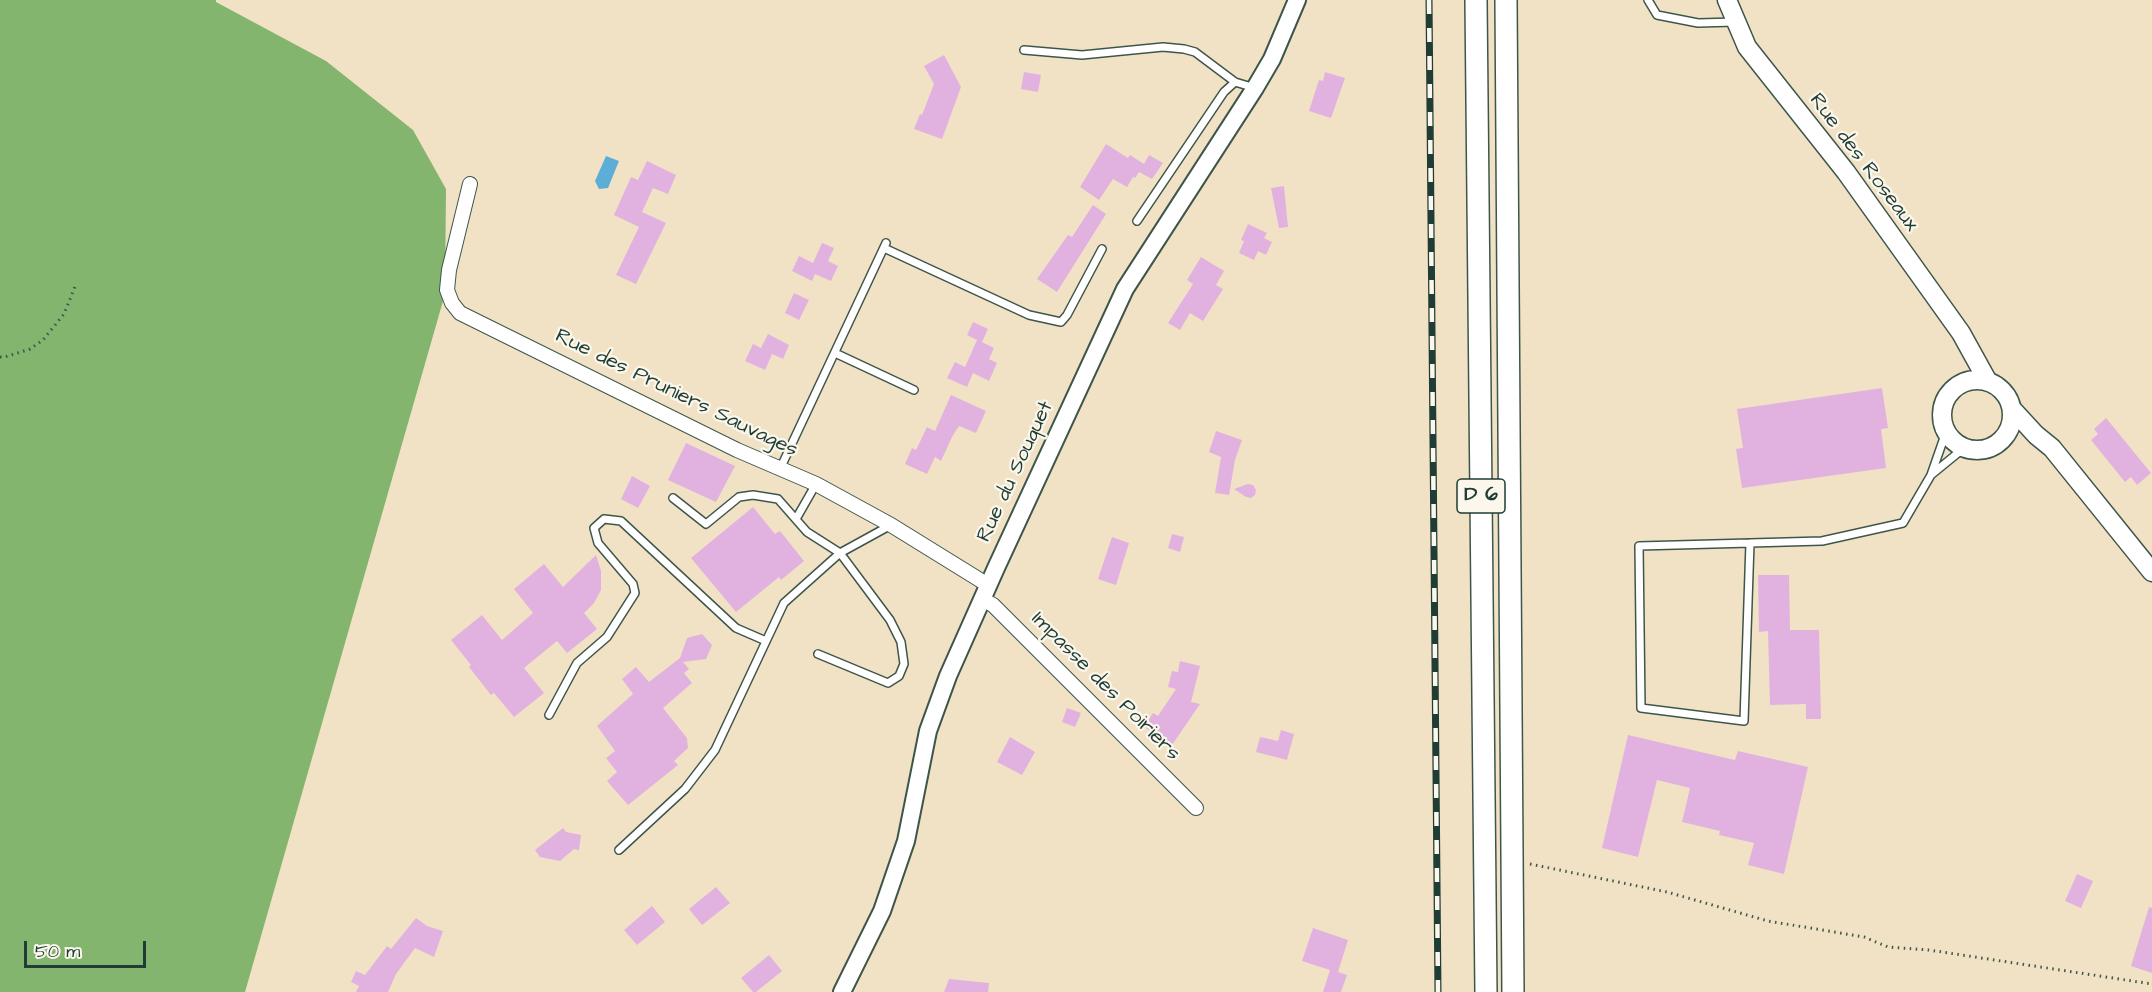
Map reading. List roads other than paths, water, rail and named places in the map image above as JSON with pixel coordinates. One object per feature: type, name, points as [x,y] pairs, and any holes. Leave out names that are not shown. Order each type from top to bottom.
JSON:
[{"type":"highway","name":"D 6","points":[[1476,0],[1486,992]]},
{"type":"highway","name":"D 6","points":[[1506,0],[1513,992]]},
{"type":"main road","name":"Rue des Roseaux","points":[[1726,0],[1747,47],[1846,172],[1961,333],[1987,380],[2004,391],[2013,410],[2036,435],[2052,448],[2152,572]]},
{"type":"main road","points":[[1966,381],[1970,350]]},
{"type":"main road","points":[[1987,380],[1966,381],[1955,387],[1945,402],[1942,420],[1946,432],[1964,448],[1988,449],[1999,443],[2007,434],[2012,423],[2013,410]]},
{"type":"main road","points":[[2007,434],[2036,435]]},
{"type":"street","name":"Rue du Souquet","points":[[842,992],[882,911],[906,841],[927,731],[985,592],[1125,289],[1255,88],[1272,59],[1297,0]]},
{"type":"street","name":"Rue des Pruniers Sauvages","points":[[470,184],[449,270],[447,290],[452,303],[460,313],[727,445],[816,484],[891,525],[985,592]]},
{"type":"street","name":"Impasse des Poiriers","points":[[985,592],[993,605],[1196,808]]},
{"type":"lane","points":[[1648,0],[1657,15],[1698,23],[1735,22]]},
{"type":"lane","points":[[1024,50],[1082,55],[1163,47],[1184,49],[1195,52],[1235,82],[1255,88]]},
{"type":"lane","points":[[1137,222],[1224,92],[1235,82]]},
{"type":"lane","points":[[780,469],[885,245],[1029,315],[1061,322],[1067,315],[1102,249]]},
{"type":"lane","points":[[835,353],[914,390]]},
{"type":"lane","points":[[1750,543],[1744,722],[1641,708],[1639,546],[1822,541],[1903,523],[1931,476],[1946,432]]},
{"type":"lane","points":[[1931,476],[1964,448]]},
{"type":"lane","points":[[796,519],[816,484]]},
{"type":"lane","points":[[673,498],[706,524],[739,497],[753,495],[778,499],[807,532],[840,553],[890,620],[901,642],[904,664],[899,676],[888,683],[818,654]]},
{"type":"lane","points":[[549,715],[577,663],[607,637],[634,593],[633,584],[598,543],[594,528],[604,519],[621,521],[736,628],[766,641]]},
{"type":"lane","points":[[619,850],[685,789],[715,750],[784,603],[840,553],[891,525]]},
{"type":"water","points":[[606,156],[619,161],[608,188],[599,189],[595,181]]},
{"type":"railway","points":[[1429,0],[1438,992]]}]
